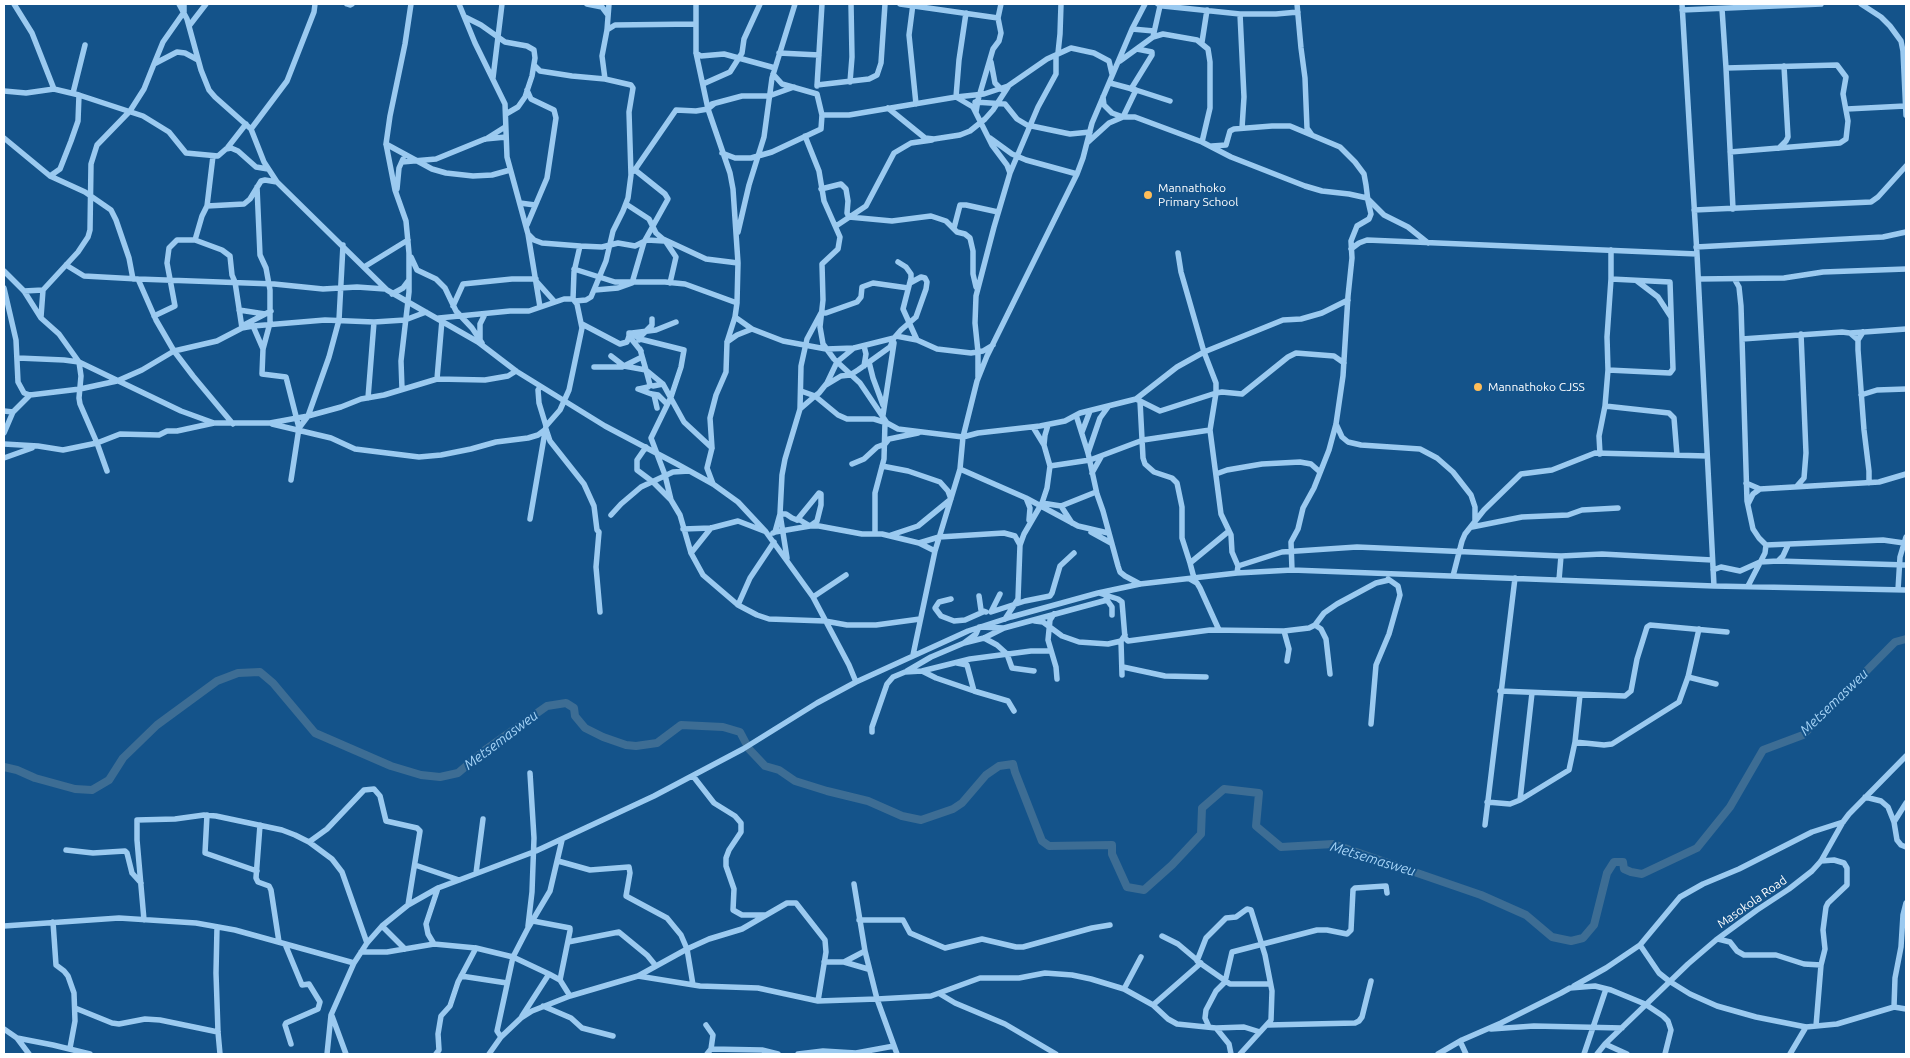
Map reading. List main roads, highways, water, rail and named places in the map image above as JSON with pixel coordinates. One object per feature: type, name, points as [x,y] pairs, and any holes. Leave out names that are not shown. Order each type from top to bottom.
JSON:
[{"type":"waterway","name":"Metsemasweu","points":[[4,767],[75,789],[92,790],[109,780],[123,758],[157,725],[217,681],[238,673],[260,672],[273,683],[315,733],[391,766],[421,775],[440,777],[458,773],[485,750],[547,706],[566,703],[574,708],[575,716],[585,728],[626,745],[636,746],[657,743],[681,725],[723,727],[740,732],[749,749],[765,766],[779,770],[795,781],[868,801],[902,816],[921,820],[953,809],[962,803],[986,775],[999,766],[1013,764],[1042,841],[1049,846],[1112,845],[1112,854],[1127,887],[1144,890],[1172,865],[1201,834],[1202,808],[1224,789],[1259,793],[1256,826],[1281,847],[1333,844],[1481,895],[1526,915],[1552,937],[1571,941],[1583,938],[1594,925],[1607,873],[1614,862],[1623,862],[1624,869],[1642,874],[1697,848],[1730,807],[1763,750],[1803,735],[1895,642],[1906,639]]},
{"type":"place","name":"Mannathoko Primary School","points":[[1148,195]]},
{"type":"place","name":"Mannathoko CJSS","points":[[1478,387]]}]
